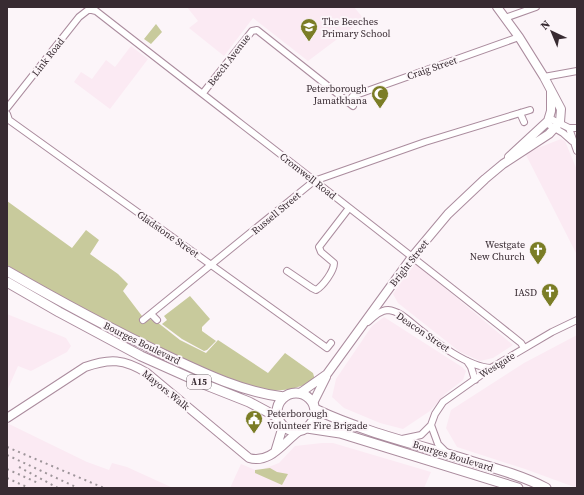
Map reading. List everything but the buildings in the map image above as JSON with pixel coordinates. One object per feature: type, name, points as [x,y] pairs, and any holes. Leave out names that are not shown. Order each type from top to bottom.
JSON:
[{"type":"main road","name":"Bourges Boulevard","points":[[7,271],[113,330],[188,366],[252,392],[284,397]]},
{"type":"main road","name":"Bourges Boulevard","points":[[7,282],[141,356],[206,385],[249,402],[277,417]]},
{"type":"main road","name":"A15","points":[[284,397],[295,393],[300,394]]},
{"type":"main road","points":[[283,426],[292,431],[298,432],[307,428],[314,420],[314,406],[310,399],[300,394]]},
{"type":"main road","points":[[277,417],[278,406],[284,397]]},
{"type":"main road","name":"Bourges Boulevard","points":[[314,406],[364,429],[448,453],[531,480],[545,487]]},
{"type":"main road","name":"A15","points":[[277,417],[283,426]]},
{"type":"main road","name":"Bourges Boulevard","points":[[307,428],[340,433],[518,488]]},
{"type":"street","points":[[497,7],[519,37],[544,77],[561,109],[558,125]]},
{"type":"street","points":[[506,18],[536,7]]},
{"type":"street","name":"Cromwell Road","points":[[92,9],[203,93],[522,343],[524,348]]},
{"type":"street","name":"Link Road","points":[[7,108],[79,17],[88,10],[92,9]]},
{"type":"street","name":"Beech Avenue","points":[[203,93],[252,30],[257,30],[348,102]]},
{"type":"street","name":"Craig Street","points":[[348,102],[353,96],[519,37]]},
{"type":"street","points":[[544,77],[577,70]]},
{"type":"street","points":[[551,91],[548,120],[558,125],[569,128],[577,128]]},
{"type":"street","points":[[348,102],[354,106]]},
{"type":"street","name":"Russell Street","points":[[144,320],[314,181],[425,142],[530,110]]},
{"type":"street","points":[[520,113],[524,122]]},
{"type":"street","name":"Gladstone Street","points":[[7,114],[9,120],[327,348],[331,342]]},
{"type":"street","name":"Bright Street","points":[[503,164],[516,149],[548,120]]},
{"type":"street","points":[[558,125],[573,142]]},
{"type":"street","name":"Bright Street","points":[[314,406],[327,374],[412,257],[457,205],[503,164],[558,125]]},
{"type":"street","points":[[569,128],[577,151]]},
{"type":"street","points":[[287,271],[312,288],[316,290],[320,288],[334,268],[334,263],[321,252],[319,247],[349,208]]},
{"type":"street","name":"Deacon Street","points":[[361,329],[376,315],[387,310],[398,312],[438,343],[480,366],[491,368]]},
{"type":"street","points":[[151,314],[156,320]]},
{"type":"street","name":"Westgate","points":[[431,425],[439,406],[462,387],[524,348],[577,320]]},
{"type":"street","points":[[466,359],[471,367],[474,380]]},
{"type":"street","name":"Mayors Walk","points":[[7,418],[85,367],[99,362],[115,361],[137,367],[147,373],[249,458],[262,459],[275,451],[298,432]]},
{"type":"street","name":"Bright Street","points":[[300,394],[327,374]]},
{"type":"street","points":[[401,440],[421,435],[431,425],[438,444],[448,453]]},
{"type":"street","points":[[275,451],[283,426]]},
{"type":"street","points":[[534,488],[545,487]]},
{"type":"shaded area","name":"The Beeches Primary School","points":[[187,7],[354,7],[364,19],[308,61],[253,18],[224,56],[189,28],[198,21]]},
{"type":"shaded area","points":[[131,46],[148,59],[110,109],[74,82],[81,72],[92,79],[106,60],[115,67]]},
{"type":"shaded area","points":[[561,139],[565,141],[577,170],[577,255],[525,153]]},
{"type":"shaded area","points":[[414,262],[513,345],[493,358],[480,361],[460,352],[398,303],[393,294]]},
{"type":"shaded area","points":[[7,314],[66,338],[71,346],[67,352],[31,371],[18,366],[7,391]]},
{"type":"shaded area","points":[[384,317],[466,371],[463,380],[445,394],[430,411],[403,429],[380,423],[344,408],[332,397],[336,379],[372,326]]},
{"type":"shaded area","points":[[577,335],[577,488],[457,447],[446,428],[451,410],[524,363]]},
{"type":"shaded area","points":[[7,423],[87,462],[109,470],[112,463],[127,467],[173,488],[7,488]]},
{"type":"shaded area","points":[[333,443],[431,472],[424,488],[230,488],[241,464],[258,471],[279,463],[295,446]]},
{"type":"green space","points":[[156,24],[162,32],[151,44],[144,39]]},
{"type":"green space","points":[[7,201],[72,248],[86,230],[99,240],[90,254],[118,274],[128,284],[123,291],[142,316],[157,322],[180,340],[206,353],[218,340],[268,373],[285,353],[313,373],[315,380],[291,389],[266,390],[254,388],[206,370],[68,301],[7,265]]},
{"type":"green space","points":[[190,296],[210,319],[202,327],[202,331],[216,341],[204,351],[182,339],[162,324],[167,320],[164,316]]},
{"type":"green space","points":[[270,468],[277,472],[288,474],[282,485],[255,473],[255,470]]},
{"type":"railway","points":[[7,447],[104,488]]},
{"type":"railway","points":[[7,455],[78,488]]},
{"type":"railway","points":[[19,467],[58,488]]},
{"type":"railway","points":[[7,469],[38,483]]},
{"type":"railway","points":[[7,478],[29,488]]},
{"type":"place","name":"The Beeches Primary School","points":[[309,42]]},
{"type":"place","name":"Peterborough Jamatkhana","points":[[380,109]]},
{"type":"place","name":"Westgate New Church","points":[[538,265]]},
{"type":"place","name":"IASD","points":[[550,307]]},
{"type":"place","name":"Peterborough Volunteer Fire Brigade","points":[[254,434]]}]
